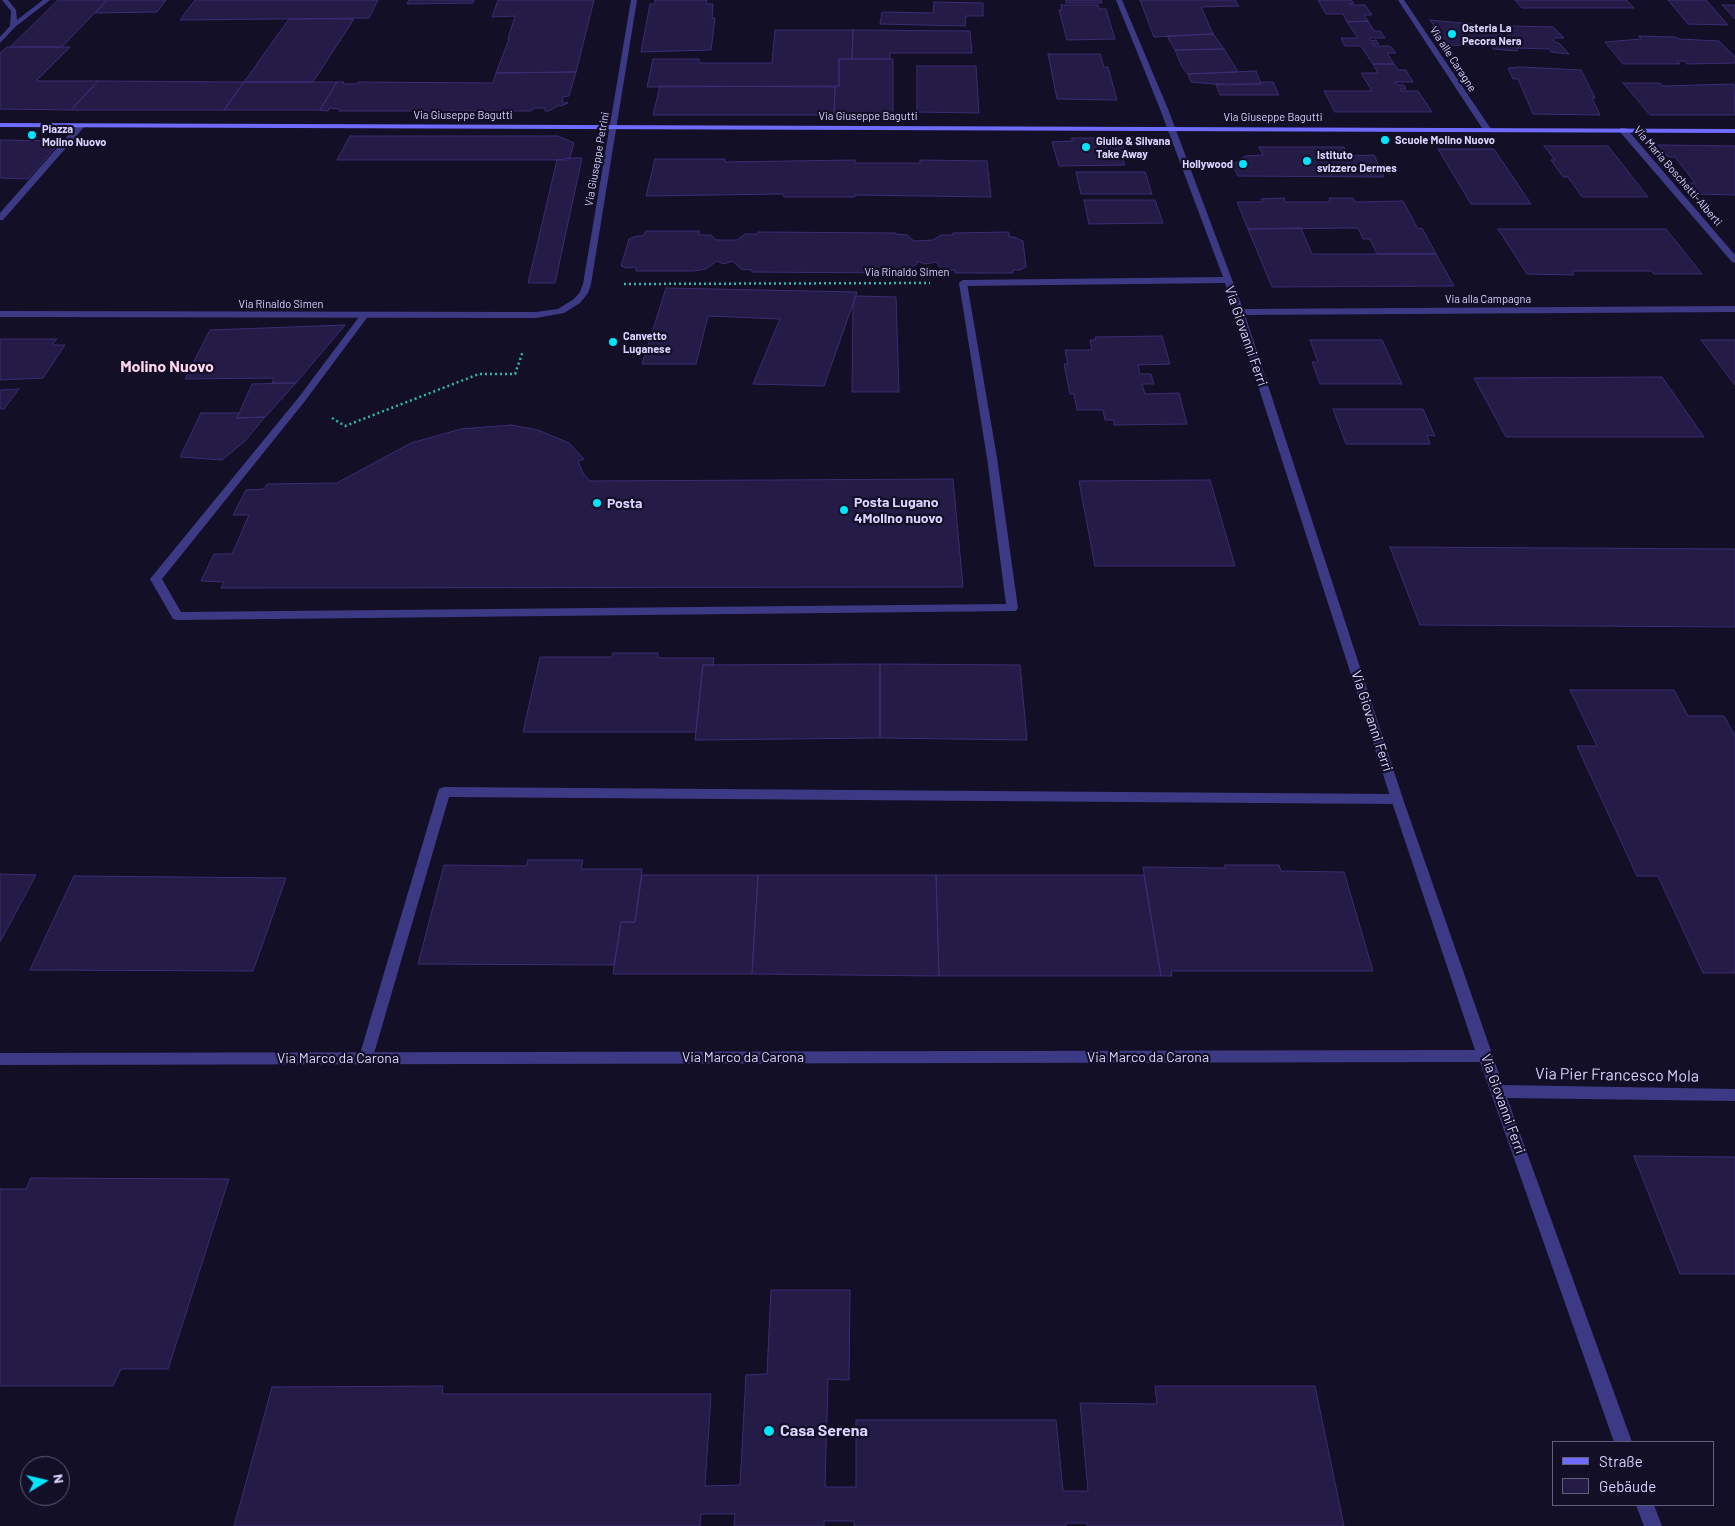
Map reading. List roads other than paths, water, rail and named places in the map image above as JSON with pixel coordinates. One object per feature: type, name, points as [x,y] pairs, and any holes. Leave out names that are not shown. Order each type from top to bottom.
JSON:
[{"type":"main road","name":"Via Giuseppe Bagutti","points":[[0,126],[1735,130]]},
{"type":"street","points":[[5,0],[14,11],[13,26]]},
{"type":"street","points":[[0,41],[13,26],[47,0]]},
{"type":"street","name":"Via Giuseppe Petrini","points":[[561,311],[577,301],[584,293],[587,284],[634,0]]},
{"type":"street","name":"Via Giovanni Ferri","points":[[1119,0],[1171,128],[1240,312],[1398,799],[1485,1056],[1623,1441]]},
{"type":"street","name":"Via alle Caragne","points":[[1402,0],[1487,130]]},
{"type":"street","points":[[0,218],[81,126]]},
{"type":"street","name":"Via Maria Boschetti-Alberti","points":[[1623,130],[1735,260]]},
{"type":"street","name":"Via Rinaldo Simen","points":[[365,315],[302,399],[156,579],[177,616],[1012,608],[992,458],[963,283],[1227,280]]},
{"type":"street","name":"Via alla Campagna","points":[[1240,312],[1735,309]]},
{"type":"street","name":"Via Rinaldo Simen","points":[[0,314],[536,315],[561,311]]},
{"type":"street","points":[[366,1058],[444,792],[1398,799]]},
{"type":"street","name":"Via Marco da Carona","points":[[0,1059],[1485,1056]]},
{"type":"street","name":"Via Pier Francesco Mola","points":[[1499,1091],[1735,1095]]},
{"type":"street","points":[[1645,1506],[1653,1526]]},
{"type":"place","name":"Osteria La Pecora Nera","points":[[1452,34]]},
{"type":"place","name":"Piazza Molino Nuovo","points":[[32,135]]},
{"type":"place","name":"Scuole Molino Nuovo","points":[[1385,140]]},
{"type":"place","name":"Giulio & Silvana Take Away","points":[[1086,147]]},
{"type":"place","name":"Istituto svizzero Dermes","points":[[1307,161]]},
{"type":"place","name":"Hollywood","points":[[1243,164]]},
{"type":"place","name":"Canvetto Luganese","points":[[613,342]]},
{"type":"place","name":"Posta","points":[[597,503]]},
{"type":"place","name":"Posta Lugano 4Molino nuovo","points":[[844,510]]},
{"type":"place","name":"Casa Serena","points":[[769,1431]]},
{"type":"district","name":"Molino Nuovo","points":[[167,367]]}]
